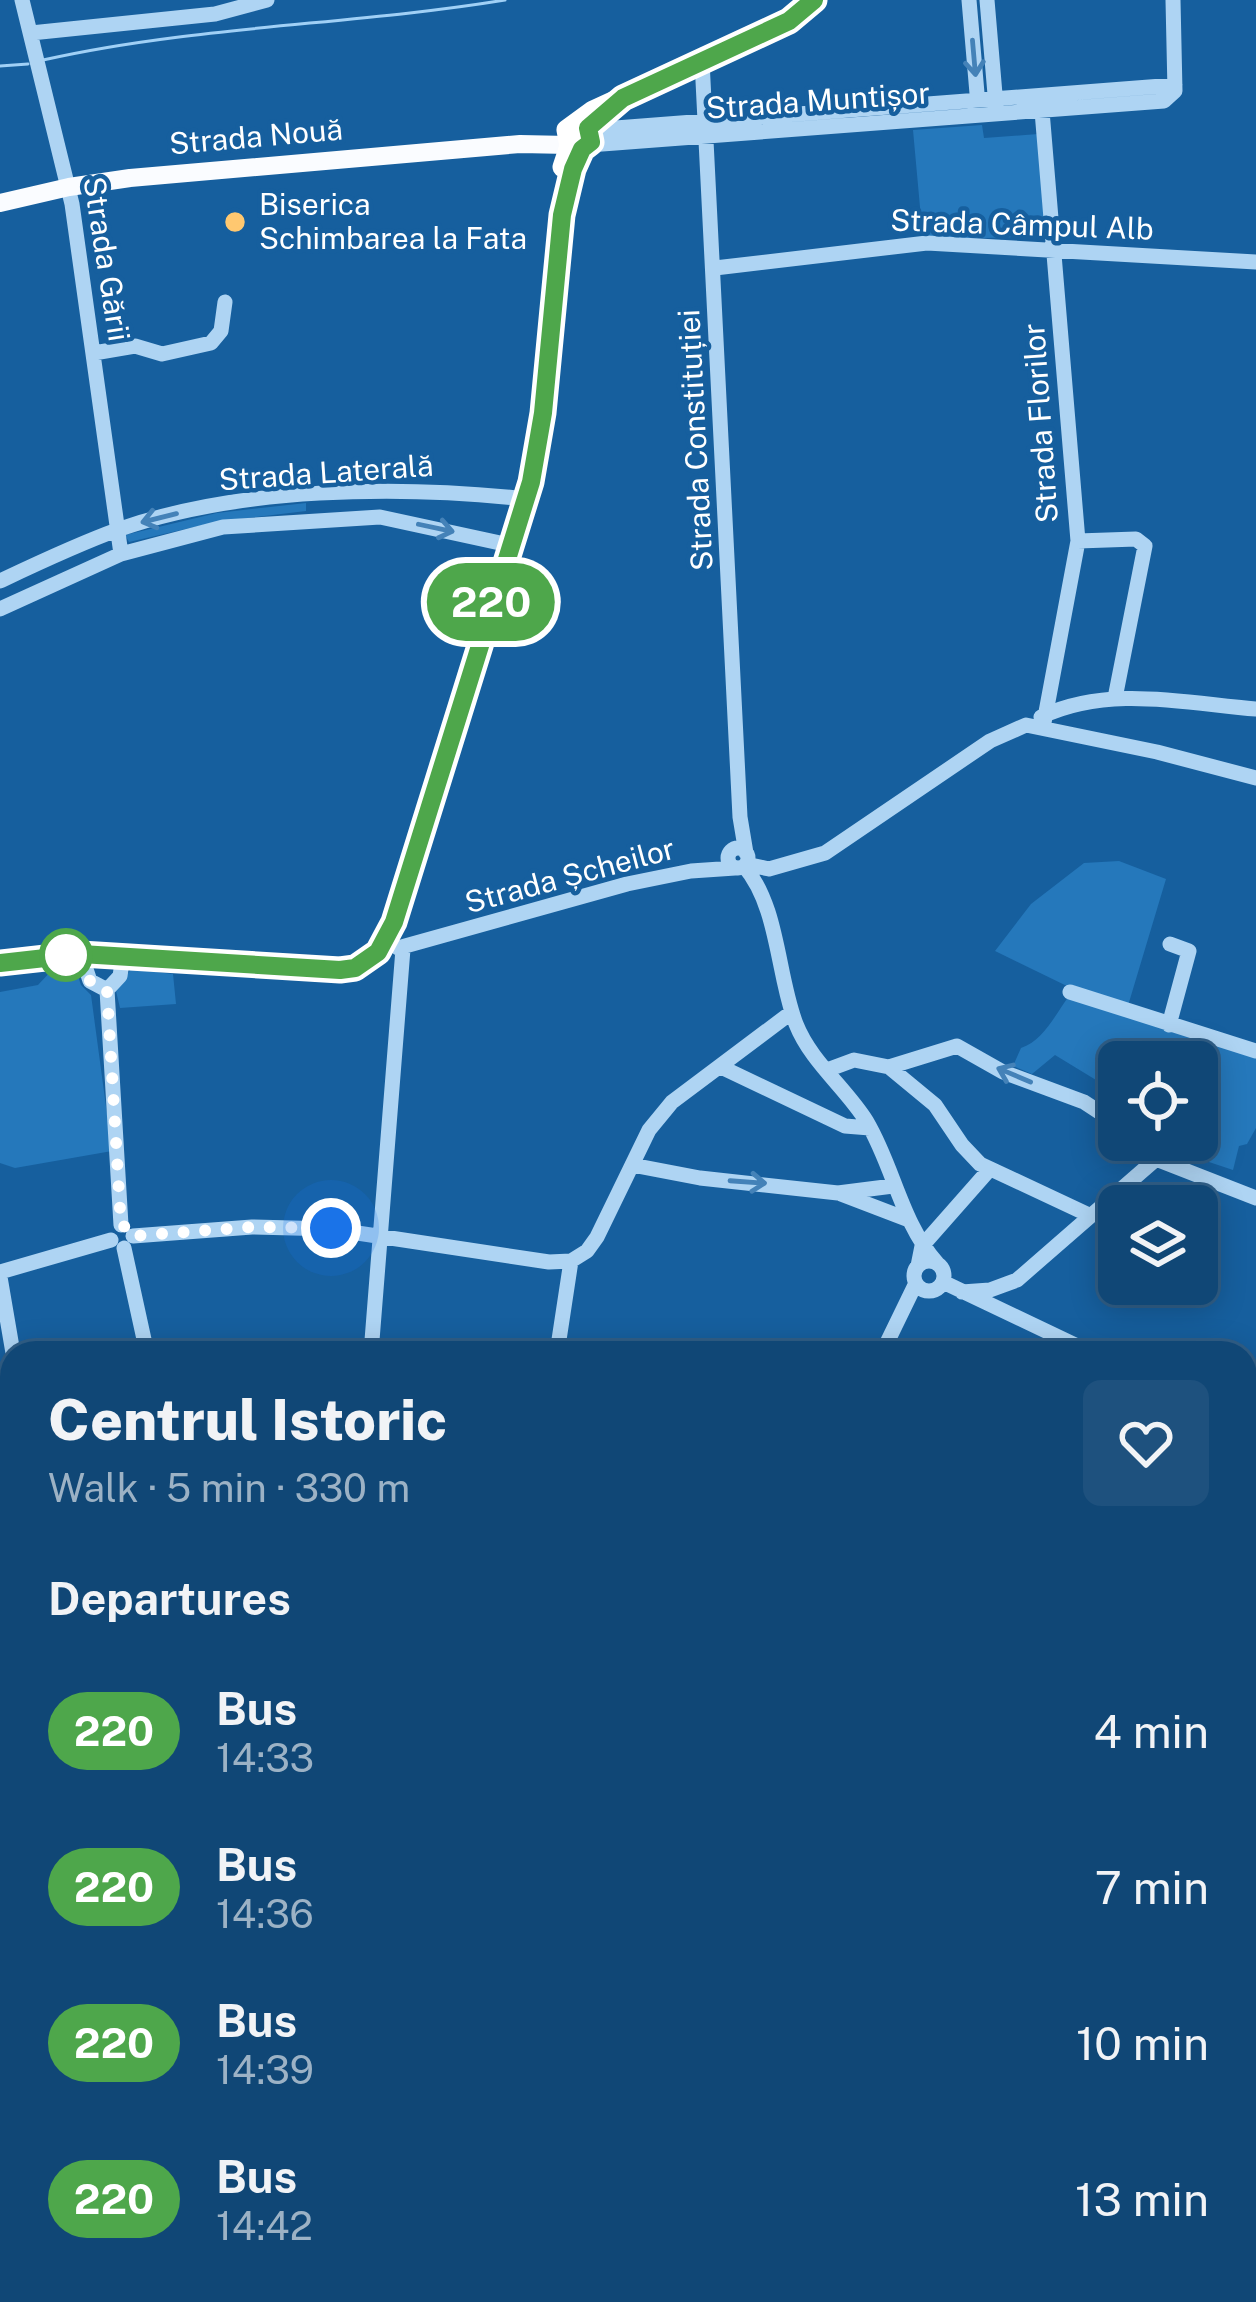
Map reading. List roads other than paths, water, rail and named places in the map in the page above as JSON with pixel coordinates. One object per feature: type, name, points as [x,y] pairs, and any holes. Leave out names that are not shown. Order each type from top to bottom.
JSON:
[{"type":"highway","points":[[0,964],[81,954],[340,970],[363,964],[393,947],[540,441],[563,170],[593,110],[789,21],[814,0]]},
{"type":"main road","name":"Strada Nouă","points":[[0,203],[130,178],[579,137]]},
{"type":"street","name":"Strada Gării","points":[[22,0],[69,187],[121,554]]},
{"type":"street","points":[[31,33],[215,14],[267,0]]},
{"type":"street","points":[[968,0],[978,108]]},
{"type":"street","points":[[986,0],[996,106]]},
{"type":"street","points":[[1173,0],[1175,85]]},
{"type":"street","name":"Strada Constituției","points":[[702,61],[739,859],[758,889],[803,1038],[870,1128],[909,1220],[937,1263]]},
{"type":"street","name":"Strada Muntișor","points":[[579,137],[978,108],[1175,85],[1173,96],[1164,101],[1042,111],[996,106]]},
{"type":"street","name":"Strada Florilor","points":[[1038,723],[1078,541],[1042,111]]},
{"type":"street","name":"Strada Câmpul Alb","points":[[715,268],[913,244],[1256,262]]},
{"type":"street","points":[[94,353],[135,346],[162,354],[211,343],[221,331],[225,302]]},
{"type":"street","name":"Strada Laterală","points":[[0,581],[116,530],[220,506],[317,495],[447,492],[526,499]]},
{"type":"street","points":[[380,517],[381,494]]},
{"type":"street","points":[[317,495],[319,519]]},
{"type":"street","name":"Strada Laterală","points":[[0,608],[121,554],[223,527],[380,517],[509,545]]},
{"type":"street","points":[[1078,541],[1136,539],[1145,546],[1115,698]]},
{"type":"street","name":"Strada Șcheilor","points":[[393,947],[739,859],[769,869],[825,853],[990,741],[1038,723],[1073,703],[1115,698],[1256,709]]},
{"type":"street","points":[[1038,723],[1256,778]]},
{"type":"street","points":[[1169,1025],[1190,951],[1170,944]]},
{"type":"street","points":[[372,1341],[402,996],[393,947]]},
{"type":"street","points":[[81,954],[90,981],[107,990]]},
{"type":"street","points":[[123,956],[120,976],[107,990],[122,1237],[144,1341]]},
{"type":"street","points":[[1070,992],[1256,1051]]},
{"type":"street","points":[[11,1341],[0,1275],[122,1237],[252,1227],[378,1234],[549,1262],[571,1261],[594,1244],[663,1111],[792,1012]]},
{"type":"street","points":[[889,1067],[957,1046],[1003,1072],[1098,1111]]},
{"type":"street","points":[[827,1070],[854,1060],[889,1067],[928,1098],[962,1145],[989,1170],[1089,1215]]},
{"type":"street","points":[[721,1067],[845,1126],[870,1128]]},
{"type":"street","points":[[962,1292],[990,1290],[1017,1280],[1154,1161]]},
{"type":"street","points":[[1162,1161],[1256,1198]]},
{"type":"street","points":[[632,1165],[700,1178],[838,1193],[909,1220]]},
{"type":"street","points":[[887,1341],[917,1275],[922,1246],[989,1170]]},
{"type":"street","points":[[1210,1178],[1256,1184]]},
{"type":"street","points":[[838,1193],[893,1186]]},
{"type":"street","points":[[559,1341],[571,1261]]},
{"type":"street","points":[[929,1261],[944,1273],[943,1282],[932,1290],[917,1275],[929,1261]]},
{"type":"street","points":[[943,1282],[1066,1341]]},
{"type":"waterway","points":[[43,60],[157,40],[505,0]]},
{"type":"waterway","points":[[0,66],[28,64]]},
{"type":"place","name":"Biserica Schimbarea la Fata","points":[[235,222]]}]
